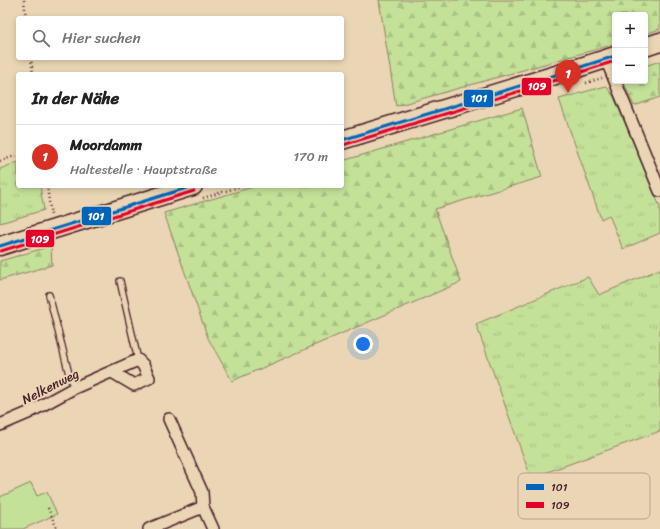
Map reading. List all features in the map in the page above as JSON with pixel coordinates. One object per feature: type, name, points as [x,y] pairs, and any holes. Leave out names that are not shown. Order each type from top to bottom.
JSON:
[{"type":"main road","points":[[648,46],[660,42]]},
{"type":"main road","points":[[344,139],[610,57]]},
{"type":"main road","points":[[0,246],[187,188]]},
{"type":"street","points":[[610,57],[657,174],[660,191]]},
{"type":"street","points":[[112,372],[134,385],[149,378],[143,365],[138,360]]},
{"type":"street","name":"Nelkenweg","points":[[0,425],[28,413],[74,388],[138,360]]},
{"type":"street","points":[[169,419],[202,492],[203,507],[213,529]]},
{"type":"street","points":[[149,529],[203,507]]},
{"type":"lane","points":[[120,281],[138,360]]},
{"type":"lane","points":[[49,296],[70,378],[74,388]]},
{"type":"path","points":[[24,0],[26,16]]},
{"type":"path","points":[[31,60],[33,72]]},
{"type":"path","points":[[0,161],[16,156]]},
{"type":"path","points":[[47,188],[50,209],[55,229]]},
{"type":"path","points":[[48,508],[57,529]]},
{"type":"green space","points":[[379,0],[660,0],[660,29],[648,33],[648,12],[612,12],[612,45],[396,106]]},
{"type":"green space","points":[[660,61],[660,97],[634,106],[624,84],[648,84],[648,65]]},
{"type":"green space","points":[[606,86],[614,97],[660,207],[660,233],[623,249],[609,215],[601,219],[559,99]]},
{"type":"green space","points":[[522,108],[542,177],[435,209],[461,282],[232,381],[208,338],[164,213],[249,188],[344,188],[344,160]]},
{"type":"green space","points":[[16,163],[16,188],[40,188],[44,210],[0,223],[0,169]]},
{"type":"green space","points":[[51,246],[52,265],[0,280],[0,261]]},
{"type":"green space","points":[[660,269],[660,431],[545,473],[529,473],[476,324],[588,277],[599,295]]},
{"type":"green space","points":[[31,483],[37,496],[47,492],[57,514],[23,529],[0,529],[0,497]]},
{"type":"transit line","name":"101","points":[[344,139],[612,57]]},
{"type":"transit line","name":"109","points":[[344,145],[612,62]]},
{"type":"transit line","name":"101","points":[[0,246],[187,188]]},
{"type":"transit line","name":"109","points":[[1,251],[194,191]]},
{"type":"place","name":"Moordamm","points":[[568,93]]}]
